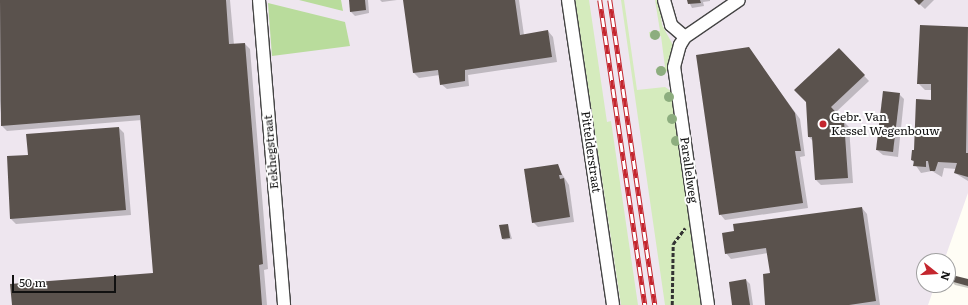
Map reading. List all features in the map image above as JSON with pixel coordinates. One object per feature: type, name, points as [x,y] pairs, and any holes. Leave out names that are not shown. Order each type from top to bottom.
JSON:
[{"type":"street","name":"Eekhegstraat","points":[[259,0],[284,305]]},
{"type":"street","name":"Pittelderstraat","points":[[568,0],[613,305]]},
{"type":"street","points":[[664,0],[671,25],[685,37],[739,0]]},
{"type":"street","name":"Parallelweg","points":[[685,37],[680,44],[674,68],[708,305]]},
{"type":"path","points":[[672,305],[673,244],[687,223]]},
{"type":"shaded area","points":[[0,0],[968,0],[968,193],[947,253],[916,253],[916,293],[932,293],[928,305],[0,305]]},
{"type":"green space","points":[[299,0],[341,0],[343,11]]},
{"type":"green space","points":[[575,0],[589,0],[607,122],[611,121],[638,305],[621,305]]},
{"type":"green space","points":[[621,0],[624,0],[637,90],[665,87],[671,91],[701,305],[665,305]]},
{"type":"green space","points":[[655,0],[659,0],[662,25],[673,45],[667,71],[661,75],[655,69],[665,67],[661,36],[650,38],[649,32],[660,31]]},
{"type":"green space","points":[[268,3],[345,22],[350,46],[272,56]]},
{"type":"building","points":[[0,0],[226,0],[229,44],[245,43],[263,264],[259,265],[262,305],[12,305],[10,284],[153,273],[140,115],[1,126]]},
{"type":"building","points":[[349,0],[365,0],[366,10],[350,12]]},
{"type":"building","points":[[403,0],[515,0],[520,35],[548,30],[552,57],[465,70],[465,81],[440,85],[438,70],[413,73]]},
{"type":"building","points":[[687,0],[700,0],[701,3],[688,4]]},
{"type":"building","points":[[914,0],[924,0],[919,5]]},
{"type":"building","points":[[920,25],[968,27],[966,153],[968,153],[968,177],[954,173],[957,163],[938,162],[935,171],[930,171],[928,161],[926,161],[926,167],[913,166],[914,161],[911,160],[912,150],[914,150],[916,99],[931,100],[931,84],[917,84]]},
{"type":"building","points":[[749,47],[795,113],[801,151],[795,151],[803,203],[719,215],[696,55]]},
{"type":"building","points":[[839,48],[865,75],[831,107],[844,121],[848,178],[815,180],[812,137],[808,137],[806,102],[794,90]]},
{"type":"building","points":[[883,91],[900,93],[893,152],[876,150]]},
{"type":"building","points":[[119,127],[126,210],[10,219],[7,156],[28,155],[26,134]]},
{"type":"building","points":[[558,164],[562,175],[559,175],[560,179],[564,178],[570,217],[532,223],[524,169]]},
{"type":"building","points":[[862,207],[876,301],[849,305],[765,305],[763,274],[770,273],[766,248],[725,254],[722,233],[734,231],[733,224]]},
{"type":"building","points":[[508,224],[510,238],[502,239],[499,225]]},
{"type":"building","points":[[956,276],[968,279],[968,286],[956,283]]},
{"type":"building","points":[[746,279],[750,305],[732,305],[729,282]]},
{"type":"railway","points":[[600,0],[645,305]]},
{"type":"railway","points":[[610,0],[655,305]]},
{"type":"place","name":"Gebr. Van Kessel Wegenbouw","points":[[823,124]]}]
